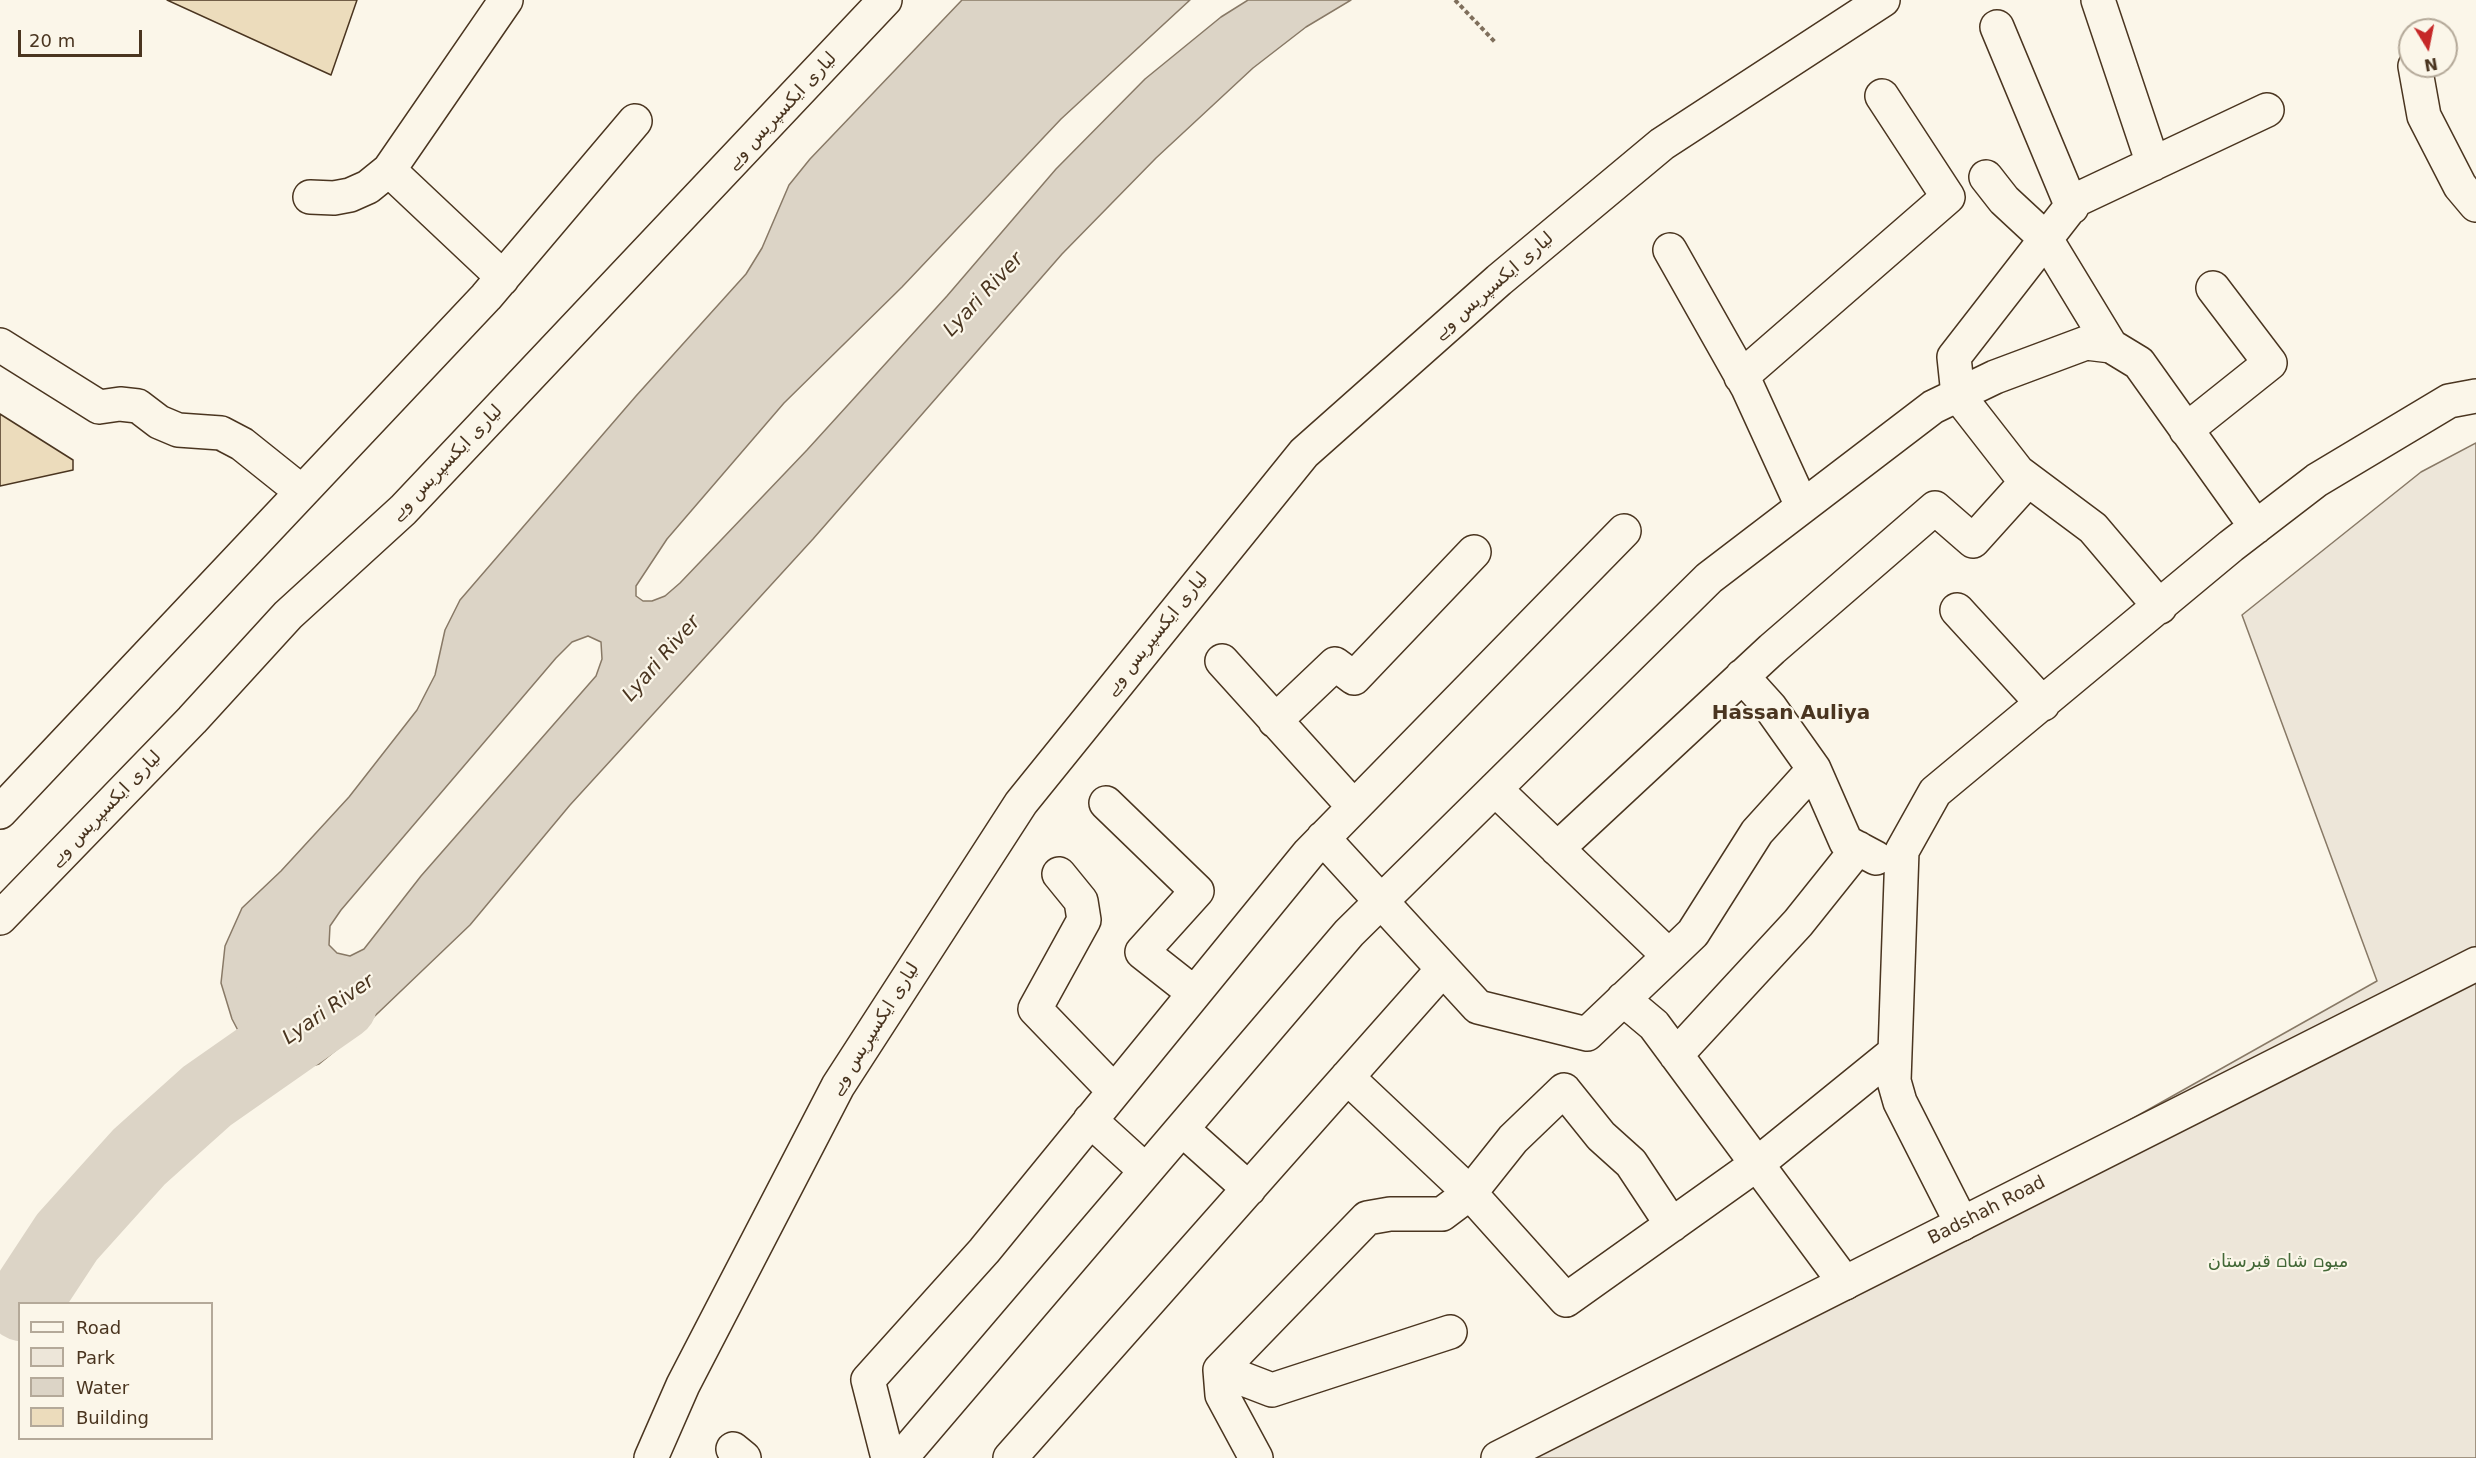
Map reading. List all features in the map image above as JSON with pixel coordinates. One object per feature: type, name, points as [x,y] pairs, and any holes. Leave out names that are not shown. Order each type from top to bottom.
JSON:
[{"type":"main road","points":[[310,197],[334,198],[350,195],[368,187],[389,170],[506,0]]},
{"type":"main road","name":"لیاری ایکسپریس وے","points":[[0,918],[192,720],[288,615],[403,510],[885,0]]},
{"type":"main road","name":"لیاری ایکسپریس وے","points":[[651,1458],[682,1385],[837,1086],[1021,803],[1304,453],[1499,280],[1662,144],[1883,0]]},
{"type":"main road","points":[[2098,0],[2154,164]]},
{"type":"main road","points":[[1997,27],[2072,207]]},
{"type":"main road","points":[[2417,78],[2424,116],[2460,186],[2476,205]]},
{"type":"main road","points":[[1741,377],[1948,197],[1882,96]]},
{"type":"main road","points":[[2160,607],[2093,528],[2018,472],[1958,395],[1954,357],[2076,200],[2267,110]]},
{"type":"main road","points":[[0,812],[502,279],[636,121]]},
{"type":"main road","points":[[389,170],[502,279]]},
{"type":"main road","points":[[1986,177],[2004,200],[2046,239],[2111,346]]},
{"type":"main road","points":[[1670,250],[1741,377],[1802,506]]},
{"type":"main road","points":[[2187,430],[2270,363],[2213,288]]},
{"type":"main road","points":[[901,1458],[1349,933],[1709,578],[1934,407],[1995,377],[2086,342],[2111,346],[2139,363],[2256,527]]},
{"type":"main road","points":[[0,345],[99,407],[120,404],[138,406],[159,422],[178,430],[221,433],[242,444],[302,492]]},
{"type":"main road","points":[[1962,1224],[1900,1102],[1894,1081],[1902,851],[1935,792],[2256,527],[2317,480],[2450,401],[2476,396]]},
{"type":"main road","points":[[1557,849],[1742,676],[1935,508],[1973,541],[2028,480]]},
{"type":"main road","points":[[888,1458],[868,1380],[984,1251],[1323,838],[1624,531]]},
{"type":"main road","points":[[1275,721],[1335,664],[1354,678],[1474,552]]},
{"type":"main road","points":[[1957,610],[2043,704]]},
{"type":"main road","points":[[1222,661],[1354,807]]},
{"type":"main road","points":[[1742,676],[1770,707],[1814,769],[1846,842],[1901,872]]},
{"type":"main road","points":[[1323,838],[1478,1007],[1587,1034],[1693,933],[1757,832],[1814,769]]},
{"type":"main road","points":[[1495,789],[1669,956]]},
{"type":"main road","points":[[1106,803],[1197,891],[1142,952],[1194,993]]},
{"type":"main road","points":[[1676,1055],[1798,923],[1857,848]]},
{"type":"main road","points":[[1059,874],[1081,901],[1084,920],[1035,1009],[1114,1091]]},
{"type":"main road","name":"Badshah Road","points":[[1498,1458],[2476,963]]},
{"type":"main road","points":[[1010,1458],[1443,969]]},
{"type":"main road","points":[[1623,999],[1654,1024],[1845,1283]]},
{"type":"main road","points":[[1347,1077],[1470,1193],[1566,1300],[1757,1164],[1895,1052]]},
{"type":"main road","points":[[1256,1458],[1222,1395],[1220,1371],[1367,1218],[1442,1214],[1470,1193],[1512,1139],[1564,1090],[1601,1136],[1631,1163],[1672,1225]]},
{"type":"main road","points":[[1090,1120],[1146,1171]]},
{"type":"main road","points":[[1182,1129],[1249,1189]]},
{"type":"main road","points":[[1220,1371],[1272,1390],[1450,1332]]},
{"type":"path","points":[[1455,0],[1495,42]]},
{"type":"green space","name":"میوہ شاہ قبرستان","points":[[2476,443],[2476,1458],[1529,1458],[2377,981],[2242,615],[2421,472]]},
{"type":"water","points":[[962,0],[1190,0],[1061,119],[902,287],[784,403],[667,539],[636,586],[636,596],[643,601],[652,601],[665,596],[680,583],[807,450],[947,296],[1056,169],[1145,79],[1221,17],[1248,0],[1351,0],[1306,27],[1253,68],[1156,158],[1062,254],[813,539],[570,805],[470,925],[356,1034],[319,1064],[280,1075],[254,1061],[232,1019],[221,983],[225,946],[242,908],[281,871],[349,797],[417,710],[435,675],[445,630],[460,600],[636,396],[746,274],[762,248],[789,185],[810,159]],"holes":[[[588,636],[601,642],[602,659],[596,676],[421,876],[364,949],[350,956],[337,953],[329,945],[330,926],[341,910],[556,658],[572,642]]]},
{"type":"building","points":[[167,0],[357,0],[331,75]]},
{"type":"building","points":[[0,414],[73,460],[73,470],[0,486]]},
{"type":"waterway","name":"Lyari River","points":[[24,1302],[67,1237],[139,1157],[207,1096],[340,1003]]},
{"type":"district","name":"Hassan Auliya","points":[[1791,714]]}]
